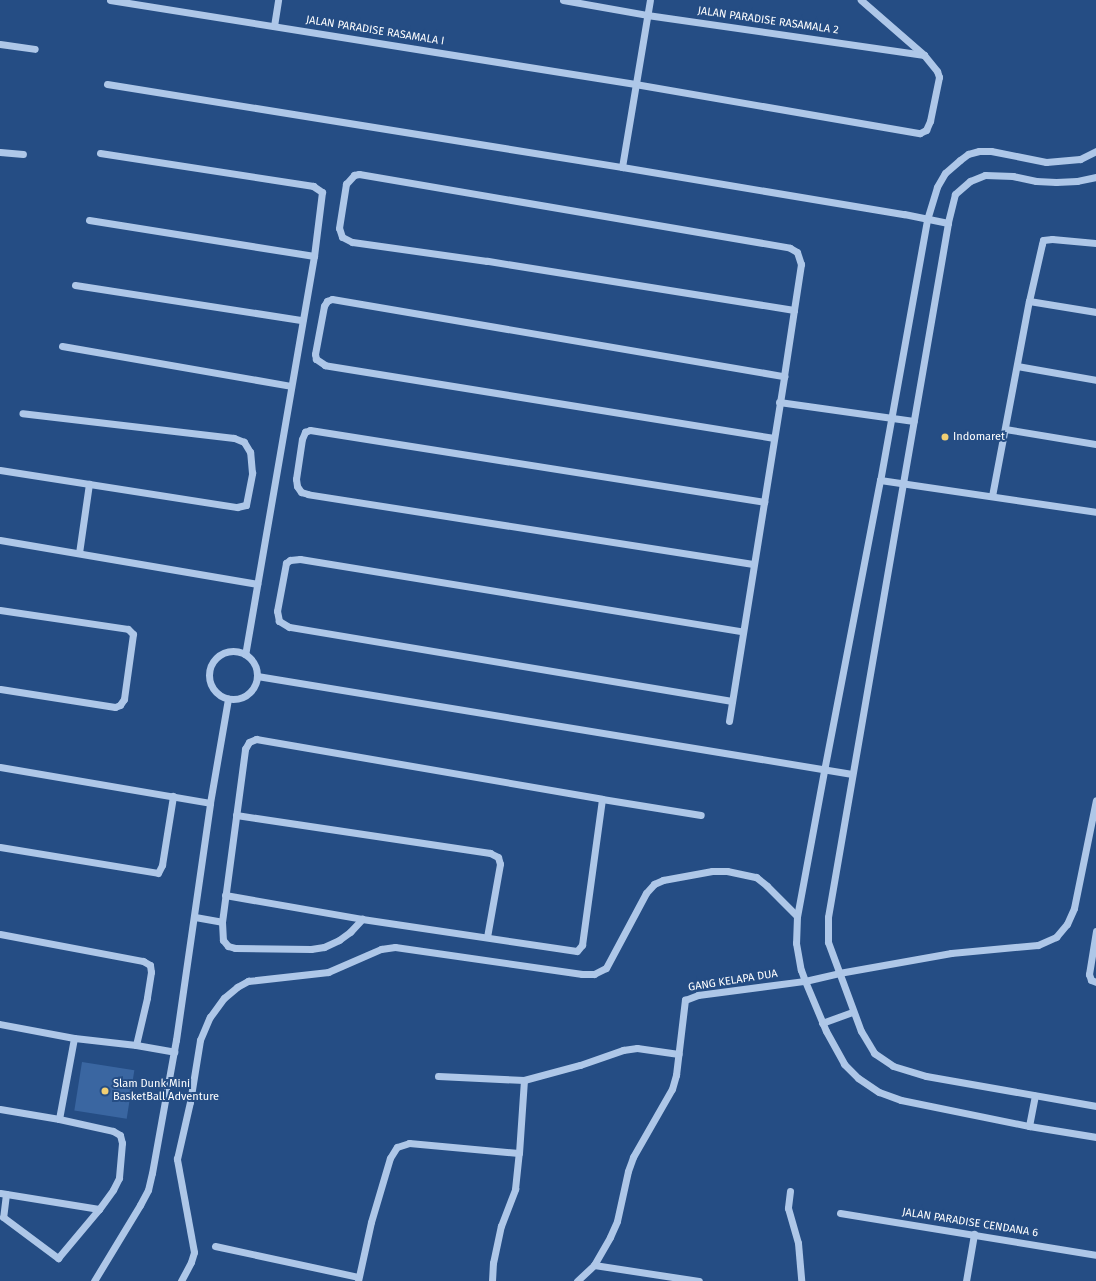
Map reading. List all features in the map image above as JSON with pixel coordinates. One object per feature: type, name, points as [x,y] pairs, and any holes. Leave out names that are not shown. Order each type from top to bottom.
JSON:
[{"type":"street","name":"JALAN PARADISE RASAMALA I","points":[[110,0],[635,84],[920,133],[926,130],[930,121],[939,77],[933,64],[924,55]]},
{"type":"street","points":[[274,26],[278,0]]},
{"type":"street","name":"JALAN PARADISE RASAMALA 2","points":[[563,0],[647,15],[924,55]]},
{"type":"street","points":[[622,167],[650,0]]},
{"type":"street","points":[[861,0],[924,55]]},
{"type":"street","points":[[0,44],[35,48]]},
{"type":"street","points":[[107,84],[622,167],[904,214],[927,220],[948,223]]},
{"type":"street","points":[[1096,152],[1080,159],[1046,162],[991,151],[979,151],[968,154],[945,173],[937,187],[927,220],[880,480],[824,771],[797,916],[796,943],[801,970],[805,981],[822,1023],[844,1064],[858,1078],[879,1092],[901,1100],[1029,1126],[1096,1137]]},
{"type":"street","points":[[0,152],[24,154]]},
{"type":"street","points":[[100,153],[314,186],[322,192],[322,203],[314,256],[245,654]]},
{"type":"street","points":[[728,721],[764,502],[779,402],[784,376],[801,264],[797,252],[790,248],[359,174],[354,175],[346,184],[339,228],[342,237],[352,242],[487,261],[794,310]]},
{"type":"street","points":[[1096,177],[1077,181],[1056,182],[1036,181],[1013,176],[985,175],[970,181],[955,194],[948,223],[828,917],[828,942],[853,1012],[861,1031],[874,1053],[893,1066],[926,1076],[1096,1106]]},
{"type":"street","points":[[89,220],[314,256]]},
{"type":"street","points":[[992,496],[1029,302],[1043,240],[1052,239],[1096,243]]},
{"type":"street","points":[[75,285],[302,320]]},
{"type":"street","points":[[774,438],[325,365],[316,359],[315,354],[324,306],[332,299],[784,376]]},
{"type":"street","points":[[1029,302],[1096,312]]},
{"type":"street","points":[[62,346],[291,386]]},
{"type":"street","points":[[1017,366],[1096,380]]},
{"type":"street","points":[[779,402],[914,422]]},
{"type":"street","points":[[0,470],[242,507],[246,505],[251,480],[250,452],[244,442],[234,438],[22,413]]},
{"type":"street","points":[[1005,429],[1096,444]]},
{"type":"street","points":[[753,564],[308,494],[301,492],[297,486],[296,479],[302,439],[305,432],[310,430],[764,502]]},
{"type":"street","points":[[880,480],[1096,512]]},
{"type":"street","points":[[79,553],[89,484]]},
{"type":"street","points":[[0,540],[257,584]]},
{"type":"street","points":[[732,701],[289,627],[279,621],[277,611],[286,563],[290,560],[300,559],[742,631]]},
{"type":"street","points":[[0,610],[128,630],[133,634],[124,699],[120,705],[115,708],[0,689]]},
{"type":"street","points":[[230,651],[245,654],[254,664],[257,676],[253,688],[248,693],[236,699],[228,698],[215,691],[211,685],[209,670],[217,657],[230,651]]},
{"type":"street","points":[[257,676],[824,771],[852,774]]},
{"type":"street","points":[[94,1281],[148,1190],[174,1052],[195,917],[210,803],[228,698]]},
{"type":"street","points":[[362,919],[350,932],[339,940],[324,947],[311,949],[235,948],[228,946],[223,940],[222,922],[225,895],[245,749],[249,742],[256,739],[701,816]]},
{"type":"street","points":[[0,767],[210,803]]},
{"type":"street","points":[[0,847],[158,873],[162,865],[173,796]]},
{"type":"street","points":[[225,895],[362,919],[487,937],[574,952],[580,950],[602,798]]},
{"type":"street","points":[[805,981],[839,973],[951,953],[1038,945],[1056,937],[1067,924],[1074,908],[1096,800]]},
{"type":"street","points":[[236,815],[490,853],[498,857],[500,864],[487,937]]},
{"type":"street","points":[[181,1281],[191,1262],[194,1252],[178,1159],[190,1102],[200,1040],[204,1027],[224,998],[237,987],[248,981],[328,972],[381,949],[395,947],[582,974],[594,974],[606,968],[646,893],[654,884],[663,880],[712,871],[741,873],[756,877],[797,916]]},
{"type":"street","points":[[195,917],[222,922]]},
{"type":"street","points":[[1096,931],[1089,974],[1091,980],[1096,982]]},
{"type":"street","points":[[0,934],[143,961],[150,965],[151,972],[149,987],[136,1046]]},
{"type":"street","name":"GANG KELAPA DUA","points":[[577,1281],[594,1265],[610,1237],[617,1221],[628,1171],[633,1157],[672,1089],[679,1054],[684,1003],[687,999],[698,996],[805,981]]},
{"type":"street","points":[[822,1023],[853,1012]]},
{"type":"street","points":[[0,1024],[74,1038],[174,1052]]},
{"type":"street","points":[[58,1119],[74,1038]]},
{"type":"street","points":[[438,1076],[524,1080],[580,1065],[623,1050],[637,1048],[679,1054]]},
{"type":"street","points":[[492,1281],[493,1263],[501,1226],[514,1189],[524,1080]]},
{"type":"street","points":[[1029,1126],[1035,1096]]},
{"type":"street","points":[[0,1110],[58,1119],[113,1131],[120,1135],[122,1143],[119,1178],[113,1190],[99,1209],[58,1258],[2,1217],[3,1194],[99,1209]]},
{"type":"street","points":[[215,1246],[358,1279],[371,1222],[390,1158],[397,1147],[410,1143],[518,1153]]},
{"type":"street","points":[[790,1191],[788,1208],[798,1244],[801,1281]]},
{"type":"street","name":"JALAN PARADISE CENDANA 6","points":[[840,1213],[1096,1255]]},
{"type":"street","points":[[966,1281],[974,1234]]},
{"type":"street","points":[[594,1265],[699,1281]]},
{"type":"shaded area","name":"Slam Dunk Mini BasketBall Adventure","points":[[82,1062],[134,1070],[127,1119],[74,1110]]},
{"type":"place","name":"Indomaret","points":[[945,437]]},
{"type":"place","name":"Slam Dunk Mini BasketBall Adventure","points":[[105,1091]]}]
